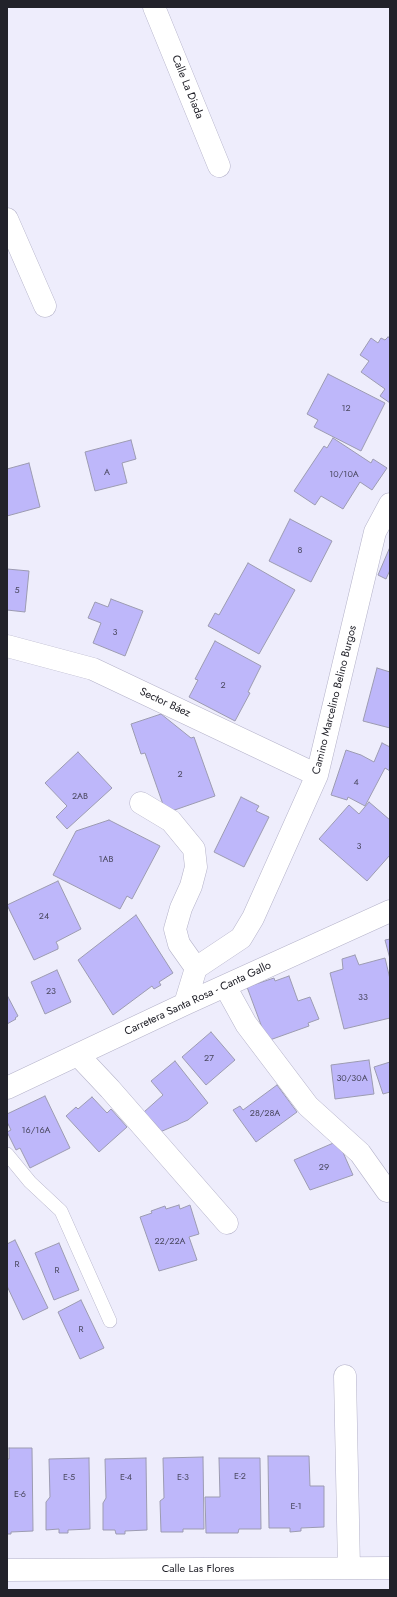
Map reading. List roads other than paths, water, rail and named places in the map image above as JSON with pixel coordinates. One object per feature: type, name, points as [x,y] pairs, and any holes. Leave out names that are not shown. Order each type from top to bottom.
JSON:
[{"type":"street","name":"Calle La Diada","points":[[154,7],[220,166]]},
{"type":"street","points":[[7,219],[45,306]]},
{"type":"street","name":"Camino Marcelino Belino Burgos","points":[[196,968],[241,938],[253,918],[317,775],[375,532],[390,504]]},
{"type":"street","name":"Sector Báez","points":[[7,646],[93,670],[317,775]]},
{"type":"street","points":[[141,803],[171,821],[194,849],[196,867],[191,886],[181,908],[175,929],[179,944],[196,968],[185,1004]]},
{"type":"street","name":"Carretera Santa Rosa - Canta Gallo","points":[[7,1088],[185,1004],[390,911]]},
{"type":"street","points":[[225,986],[246,1024],[308,1106],[360,1153],[387,1191]]},
{"type":"street","points":[[78,1055],[134,1116],[227,1223]]},
{"type":"street","points":[[345,1376],[349,1568]]},
{"type":"street","name":"Calle Las Flores","points":[[7,1570],[390,1568]]},
{"type":"lane","points":[[7,1154],[30,1182],[61,1211],[110,1321]]}]
